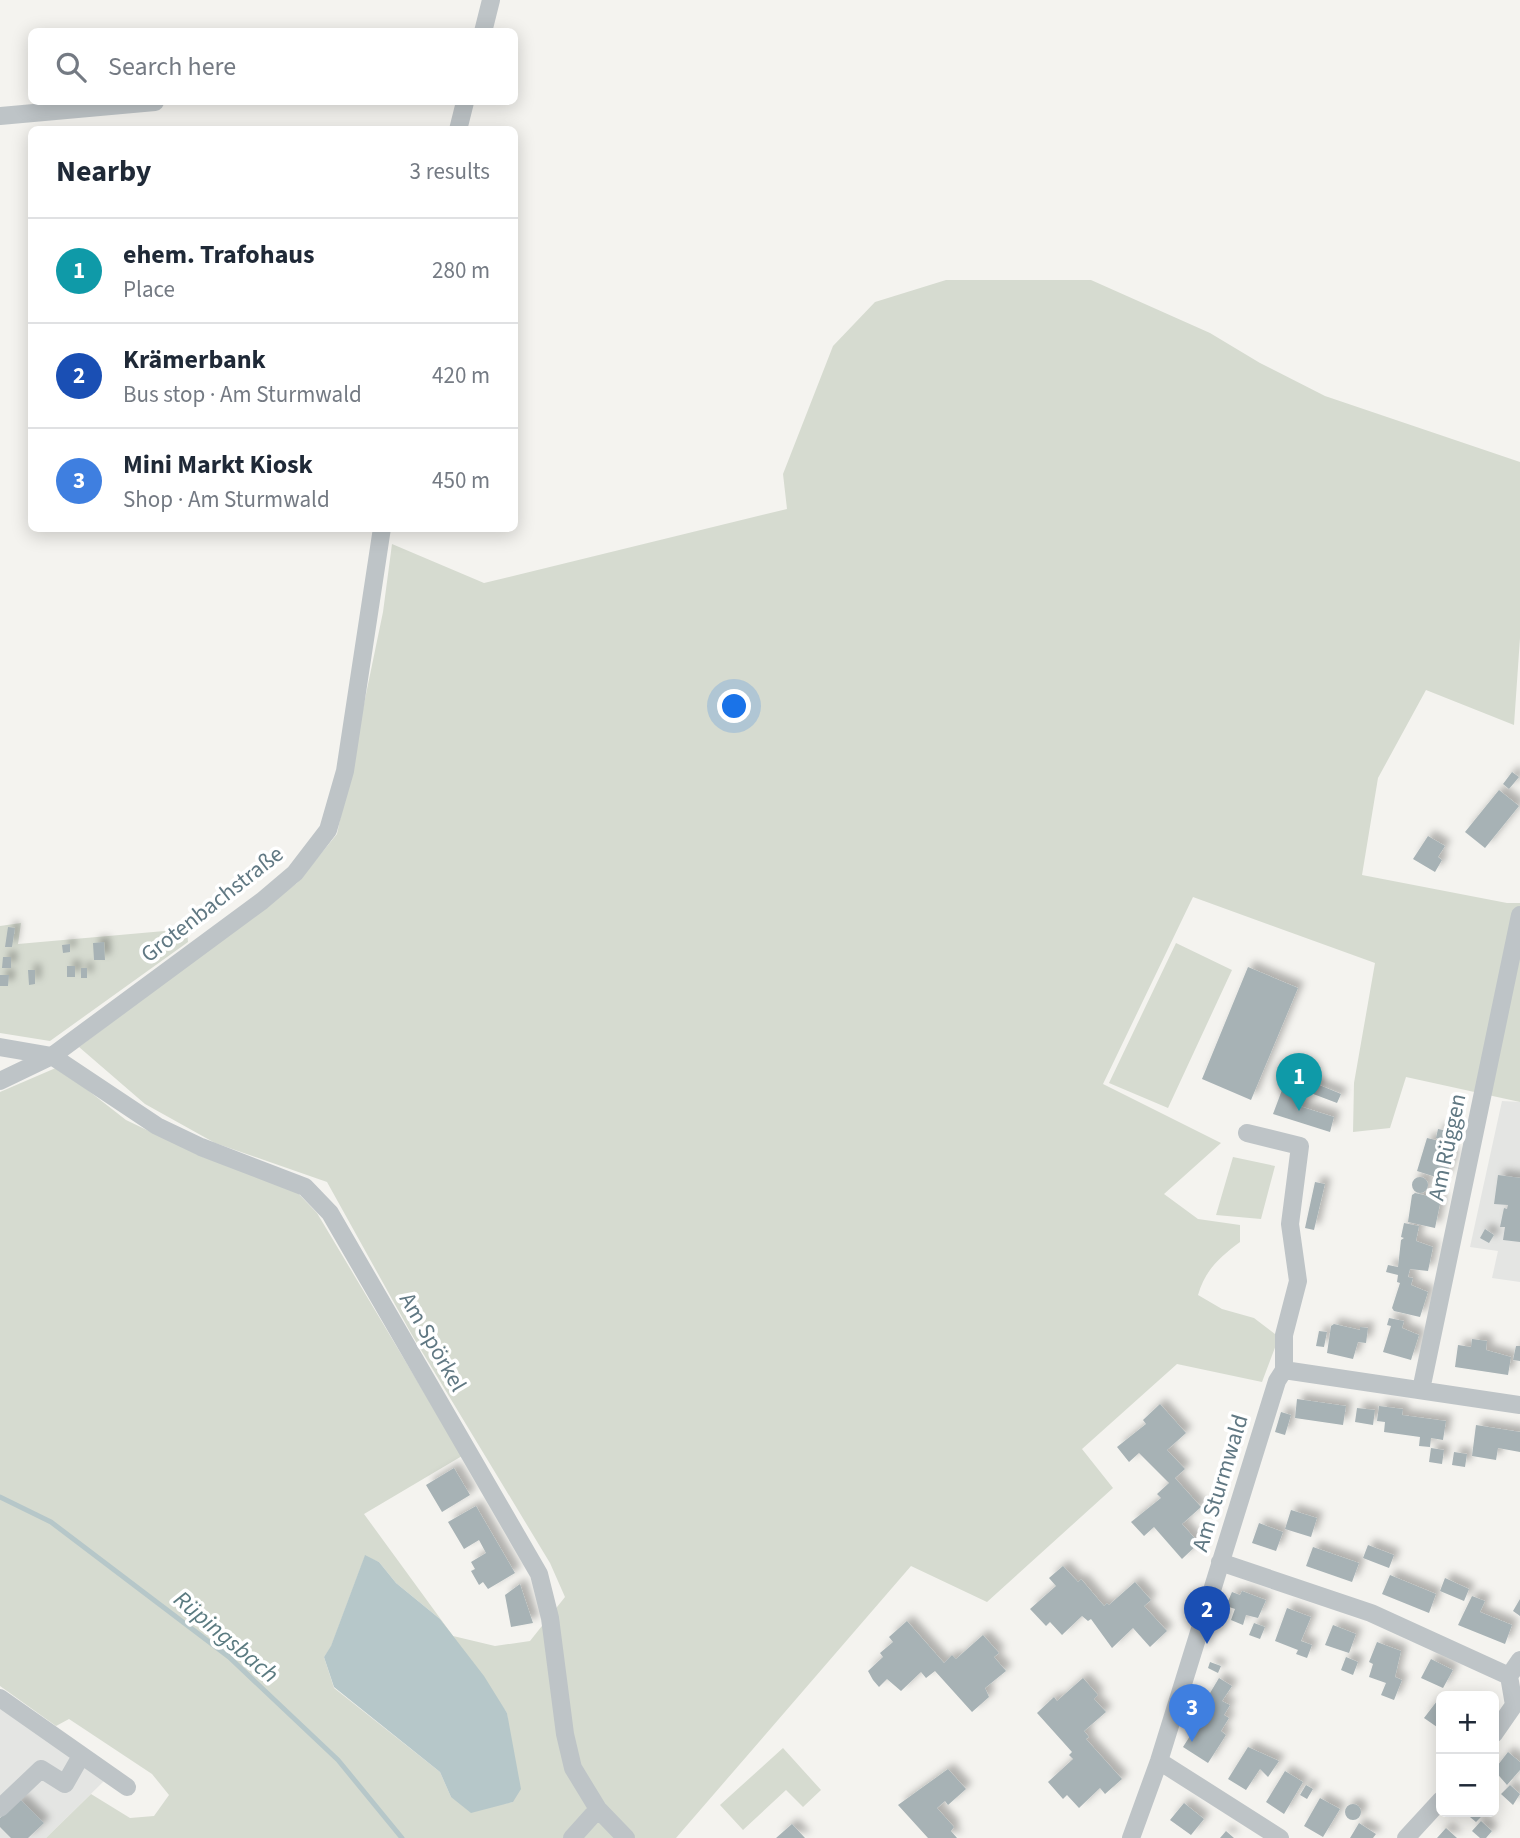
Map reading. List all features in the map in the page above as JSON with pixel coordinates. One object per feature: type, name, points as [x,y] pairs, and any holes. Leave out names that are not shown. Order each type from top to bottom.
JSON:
[{"type":"street","points":[[484,28],[491,0]]},
{"type":"street","points":[[0,116],[122,105]]},
{"type":"street","points":[[459,126],[464,105]]},
{"type":"street","name":"Grotenbachstraße","points":[[0,1081],[52,1056],[262,901],[314,853],[337,808],[345,771],[381,532]]},
{"type":"street","name":"Am Rüggen","points":[[1421,1390],[1520,915]]},
{"type":"street","name":"Am Spörkel","points":[[0,1047],[52,1056],[157,1126],[201,1147],[304,1187],[330,1213],[539,1573],[550,1618],[565,1734],[573,1768],[598,1809],[626,1838]]},
{"type":"street","points":[[1247,1133],[1300,1146],[1290,1224],[1298,1281],[1284,1335],[1284,1370],[1520,1405]]},
{"type":"street","name":"Am Sturmwald","points":[[1131,1838],[1159,1761],[1277,1381],[1284,1370]]},
{"type":"street","points":[[1220,1562],[1371,1613],[1509,1676]]},
{"type":"street","points":[[1499,1727],[1514,1705],[1509,1676],[1520,1660]]},
{"type":"street","points":[[0,1698],[127,1787]]},
{"type":"street","points":[[0,1808],[41,1769],[65,1784],[80,1756]]},
{"type":"street","points":[[1159,1761],[1280,1838]]},
{"type":"street","points":[[1406,1838],[1436,1805]]},
{"type":"street","points":[[572,1838],[598,1809]]},
{"type":"shaded area","points":[[946,280],[1091,280],[1210,333],[1260,363],[1325,396],[1520,462],[1520,638],[1514,725],[1426,690],[1378,778],[1362,875],[1507,903],[1520,903],[1520,1102],[1406,1077],[1390,1128],[1353,1132],[1354,1083],[1375,963],[1193,897],[1103,1084],[1221,1143],[1164,1194],[1198,1219],[1240,1225],[1240,1242],[1214,1265],[1198,1295],[1222,1309],[1254,1318],[1279,1337],[1262,1382],[1177,1364],[1082,1449],[1113,1488],[987,1602],[911,1566],[676,1838],[46,1838],[91,1794],[130,1818],[154,1816],[169,1795],[152,1774],[69,1719],[56,1726],[0,1686],[0,1092],[58,1067],[126,1120],[203,1157],[294,1189],[317,1213],[462,1456],[364,1514],[453,1636],[495,1646],[530,1641],[565,1597],[550,1563],[412,1335],[327,1182],[215,1143],[145,1104],[79,1047],[297,883],[337,834],[383,612],[392,544],[484,583],[787,509],[783,474],[833,346],[875,302]],"holes":[[[365,1556],[379,1562],[396,1583],[440,1619],[507,1713],[513,1802],[493,1806],[451,1797],[440,1772],[334,1688],[324,1657],[331,1647]]]},
{"type":"shaded area","points":[[21,923],[18,944],[187,929],[188,942],[50,1041],[0,1033],[0,926]]},
{"type":"shaded area","points":[[1176,943],[1232,970],[1168,1108],[1109,1083]]},
{"type":"shaded area","points":[[1502,1101],[1520,1102],[1520,1282],[1492,1278],[1498,1251],[1470,1247]]},
{"type":"shaded area","points":[[1233,1157],[1275,1166],[1261,1219],[1216,1215]]},
{"type":"shaded area","points":[[365,1555],[379,1562],[396,1583],[440,1619],[484,1676],[507,1713],[521,1789],[513,1802],[471,1813],[451,1797],[440,1772],[334,1687],[324,1657],[331,1646]]},
{"type":"shaded area","points":[[0,1708],[104,1781],[46,1838],[0,1838]]},
{"type":"shaded area","points":[[783,1748],[821,1790],[803,1807],[786,1790],[743,1830],[720,1805]]},
{"type":"building","points":[[1512,772],[1519,777],[1509,789],[1503,784]]},
{"type":"building","points":[[1499,790],[1519,806],[1485,848],[1465,832]]},
{"type":"building","points":[[1428,836],[1445,846],[1438,857],[1442,860],[1435,872],[1413,859]]},
{"type":"building","points":[[8,927],[15,928],[12,947],[5,947]]},
{"type":"building","points":[[104,942],[105,960],[94,960],[93,943]]},
{"type":"building","points":[[70,944],[70,952],[63,953],[62,945]]},
{"type":"building","points":[[3,957],[11,957],[11,968],[2,968]]},
{"type":"building","points":[[67,966],[75,966],[75,977],[67,977]]},
{"type":"building","points":[[1248,967],[1298,988],[1251,1100],[1202,1079]]},
{"type":"building","points":[[81,968],[87,968],[87,978],[81,978]]},
{"type":"building","points":[[28,970],[35,970],[35,984],[29,985]]},
{"type":"building","points":[[0,975],[9,975],[8,986],[0,986]]},
{"type":"building","points":[[1288,1074],[1305,1080],[1296,1105],[1334,1117],[1330,1132],[1273,1114]]},
{"type":"building","points":[[1312,1082],[1341,1094],[1337,1103],[1308,1092]]},
{"type":"building","points":[[1438,1129],[1457,1133],[1454,1142],[1436,1138]]},
{"type":"building","points":[[1427,1138],[1440,1141],[1438,1149],[1453,1155],[1445,1180],[1417,1171]]},
{"type":"building","points":[[1498,1175],[1520,1178],[1520,1242],[1503,1240],[1505,1227],[1500,1227],[1504,1208],[1507,1209],[1508,1205],[1494,1204]]},
{"type":"building","points":[[1417,1177],[1423,1177],[1428,1185],[1426,1191],[1417,1193],[1412,1188],[1412,1182]]},
{"type":"building","points":[[1315,1182],[1325,1184],[1314,1230],[1305,1228]]},
{"type":"building","points":[[1415,1193],[1441,1199],[1435,1228],[1408,1222],[1412,1195]]},
{"type":"building","points":[[1404,1223],[1419,1226],[1416,1241],[1433,1247],[1428,1271],[1410,1269],[1408,1277],[1413,1278],[1411,1285],[1428,1292],[1420,1317],[1394,1311],[1392,1308],[1400,1283],[1397,1282],[1398,1275],[1386,1272],[1388,1265],[1398,1267]]},
{"type":"building","points":[[1485,1229],[1494,1235],[1489,1243],[1480,1238]]},
{"type":"building","points":[[1389,1318],[1404,1321],[1402,1328],[1419,1335],[1411,1360],[1383,1352],[1391,1326],[1387,1325]]},
{"type":"building","points":[[1334,1324],[1360,1330],[1360,1327],[1368,1328],[1366,1343],[1358,1342],[1353,1359],[1327,1353],[1331,1326]]},
{"type":"building","points":[[1319,1331],[1327,1332],[1324,1347],[1316,1346]]},
{"type":"building","points":[[1472,1339],[1487,1341],[1486,1350],[1511,1357],[1508,1375],[1455,1367],[1458,1345],[1471,1347]]},
{"type":"building","points":[[1516,1346],[1520,1346],[1520,1361],[1513,1360]]},
{"type":"building","points":[[1297,1399],[1346,1406],[1343,1425],[1295,1418]]},
{"type":"building","points":[[1160,1404],[1186,1433],[1167,1450],[1185,1469],[1175,1478],[1201,1507],[1182,1524],[1199,1543],[1182,1559],[1154,1527],[1144,1536],[1131,1522],[1161,1498],[1157,1494],[1169,1483],[1139,1453],[1129,1462],[1117,1447],[1146,1424],[1143,1420]]},
{"type":"building","points":[[1379,1406],[1403,1409],[1402,1415],[1446,1421],[1443,1440],[1431,1438],[1430,1447],[1419,1446],[1420,1437],[1384,1432],[1385,1422],[1377,1421]]},
{"type":"building","points":[[1357,1408],[1375,1410],[1373,1425],[1355,1422]]},
{"type":"building","points":[[1281,1412],[1291,1415],[1285,1435],[1275,1432]]},
{"type":"building","points":[[1476,1425],[1520,1432],[1520,1452],[1498,1448],[1496,1460],[1472,1456]]},
{"type":"building","points":[[1431,1448],[1444,1450],[1442,1464],[1429,1462]]},
{"type":"building","points":[[1454,1452],[1467,1454],[1465,1467],[1452,1465]]},
{"type":"building","points":[[454,1468],[470,1495],[442,1512],[426,1485]]},
{"type":"building","points":[[476,1506],[515,1573],[488,1589],[483,1582],[479,1585],[471,1571],[475,1569],[471,1562],[486,1553],[479,1540],[464,1549],[448,1522]]},
{"type":"building","points":[[1291,1510],[1317,1518],[1311,1537],[1285,1529]]},
{"type":"building","points":[[1259,1523],[1283,1532],[1276,1551],[1252,1543]]},
{"type":"building","points":[[1368,1545],[1394,1555],[1389,1568],[1363,1558]]},
{"type":"building","points":[[1313,1547],[1359,1563],[1352,1582],[1306,1566]]},
{"type":"building","points":[[1063,1566],[1078,1582],[1081,1579],[1104,1606],[1107,1603],[1109,1605],[1135,1582],[1151,1600],[1144,1606],[1167,1631],[1150,1647],[1133,1628],[1112,1648],[1091,1619],[1088,1621],[1082,1616],[1062,1635],[1050,1622],[1046,1626],[1030,1609],[1056,1586],[1049,1578]]},
{"type":"building","points":[[1390,1575],[1436,1594],[1429,1613],[1382,1594]]},
{"type":"building","points":[[1445,1578],[1469,1589],[1464,1601],[1440,1591]]},
{"type":"building","points":[[520,1584],[533,1623],[511,1627],[505,1595]]},
{"type":"building","points":[[1242,1591],[1266,1600],[1258,1618],[1246,1615],[1243,1625],[1231,1620],[1235,1609],[1226,1606],[1232,1592],[1240,1595]]},
{"type":"building","points":[[1472,1596],[1485,1601],[1480,1612],[1512,1625],[1505,1644],[1458,1625]]},
{"type":"building","points":[[1520,1599],[1520,1616],[1513,1611]]},
{"type":"building","points":[[1287,1608],[1311,1617],[1301,1641],[1312,1645],[1307,1658],[1296,1654],[1298,1650],[1275,1641]]},
{"type":"building","points":[[907,1621],[944,1663],[952,1655],[956,1659],[983,1635],[999,1653],[994,1657],[1006,1671],[985,1688],[989,1697],[972,1712],[935,1671],[926,1678],[921,1672],[901,1691],[887,1679],[879,1687],[873,1680],[868,1671],[883,1657],[880,1653],[893,1642],[889,1637]]},
{"type":"building","points":[[1254,1623],[1265,1627],[1260,1639],[1249,1635]]},
{"type":"building","points":[[1333,1625],[1356,1634],[1349,1653],[1325,1645]]},
{"type":"building","points":[[1377,1642],[1401,1651],[1395,1677],[1402,1680],[1394,1700],[1381,1695],[1386,1683],[1369,1677],[1373,1664],[1369,1662]]},
{"type":"building","points":[[1346,1657],[1358,1662],[1353,1675],[1341,1670]]},
{"type":"building","points":[[1431,1659],[1453,1670],[1443,1688],[1421,1678]]},
{"type":"building","points":[[1210,1662],[1221,1666],[1218,1673],[1208,1668]]},
{"type":"building","points":[[1083,1678],[1098,1695],[1094,1699],[1106,1712],[1084,1731],[1089,1737],[1086,1739],[1122,1779],[1105,1794],[1100,1788],[1079,1808],[1067,1795],[1063,1799],[1048,1782],[1073,1759],[1069,1755],[1072,1752],[1037,1713],[1054,1697],[1057,1701]]},
{"type":"building","points":[[1219,1678],[1232,1686],[1222,1701],[1230,1705],[1224,1715],[1229,1718],[1221,1731],[1226,1735],[1208,1763],[1183,1747],[1209,1706],[1204,1703]]},
{"type":"building","points":[[1436,1702],[1436,1726],[1424,1718]]},
{"type":"building","points":[[1248,1747],[1279,1761],[1268,1777],[1260,1769],[1246,1790],[1228,1779]]},
{"type":"building","points":[[1508,1752],[1520,1762],[1520,1770],[1507,1785],[1499,1776],[1499,1764]]},
{"type":"building","points":[[948,1769],[966,1789],[948,1805],[945,1801],[937,1808],[954,1827],[951,1831],[957,1838],[928,1838],[898,1805]]},
{"type":"building","points":[[1285,1771],[1303,1782],[1284,1814],[1266,1802]]},
{"type":"building","points":[[1306,1785],[1313,1789],[1307,1799],[1300,1795]]},
{"type":"building","points":[[1510,1785],[1520,1794],[1513,1805],[1501,1794]]},
{"type":"building","points":[[1320,1798],[1340,1809],[1323,1837],[1304,1826]]},
{"type":"building","points":[[20,1799],[44,1823],[28,1838],[11,1838],[0,1827],[0,1818]]},
{"type":"building","points":[[1184,1803],[1204,1819],[1191,1835],[1170,1820]]},
{"type":"building","points":[[1353,1804],[1359,1806],[1359,1818],[1353,1820],[1347,1818],[1345,1812],[1347,1806]]},
{"type":"building","points":[[1481,1821],[1492,1831],[1486,1838],[1480,1838],[1472,1831]]},
{"type":"building","points":[[1359,1823],[1376,1834],[1373,1838],[1350,1838]]},
{"type":"building","points":[[792,1824],[805,1838],[776,1838]]},
{"type":"building","points":[[1446,1828],[1457,1838],[1437,1838]]},
{"type":"building","points":[[1226,1831],[1234,1838],[1220,1838]]},
{"type":"waterway","name":"Rüpingsbach","points":[[0,1497],[51,1522],[229,1657],[338,1760],[402,1838]]},
{"type":"place","name":"ehem. Trafohaus","points":[[1299,1111]]},
{"type":"place","name":"Krämerbank","points":[[1207,1644]]},
{"type":"place","name":"Mini Markt Kiosk","points":[[1192,1742]]}]
